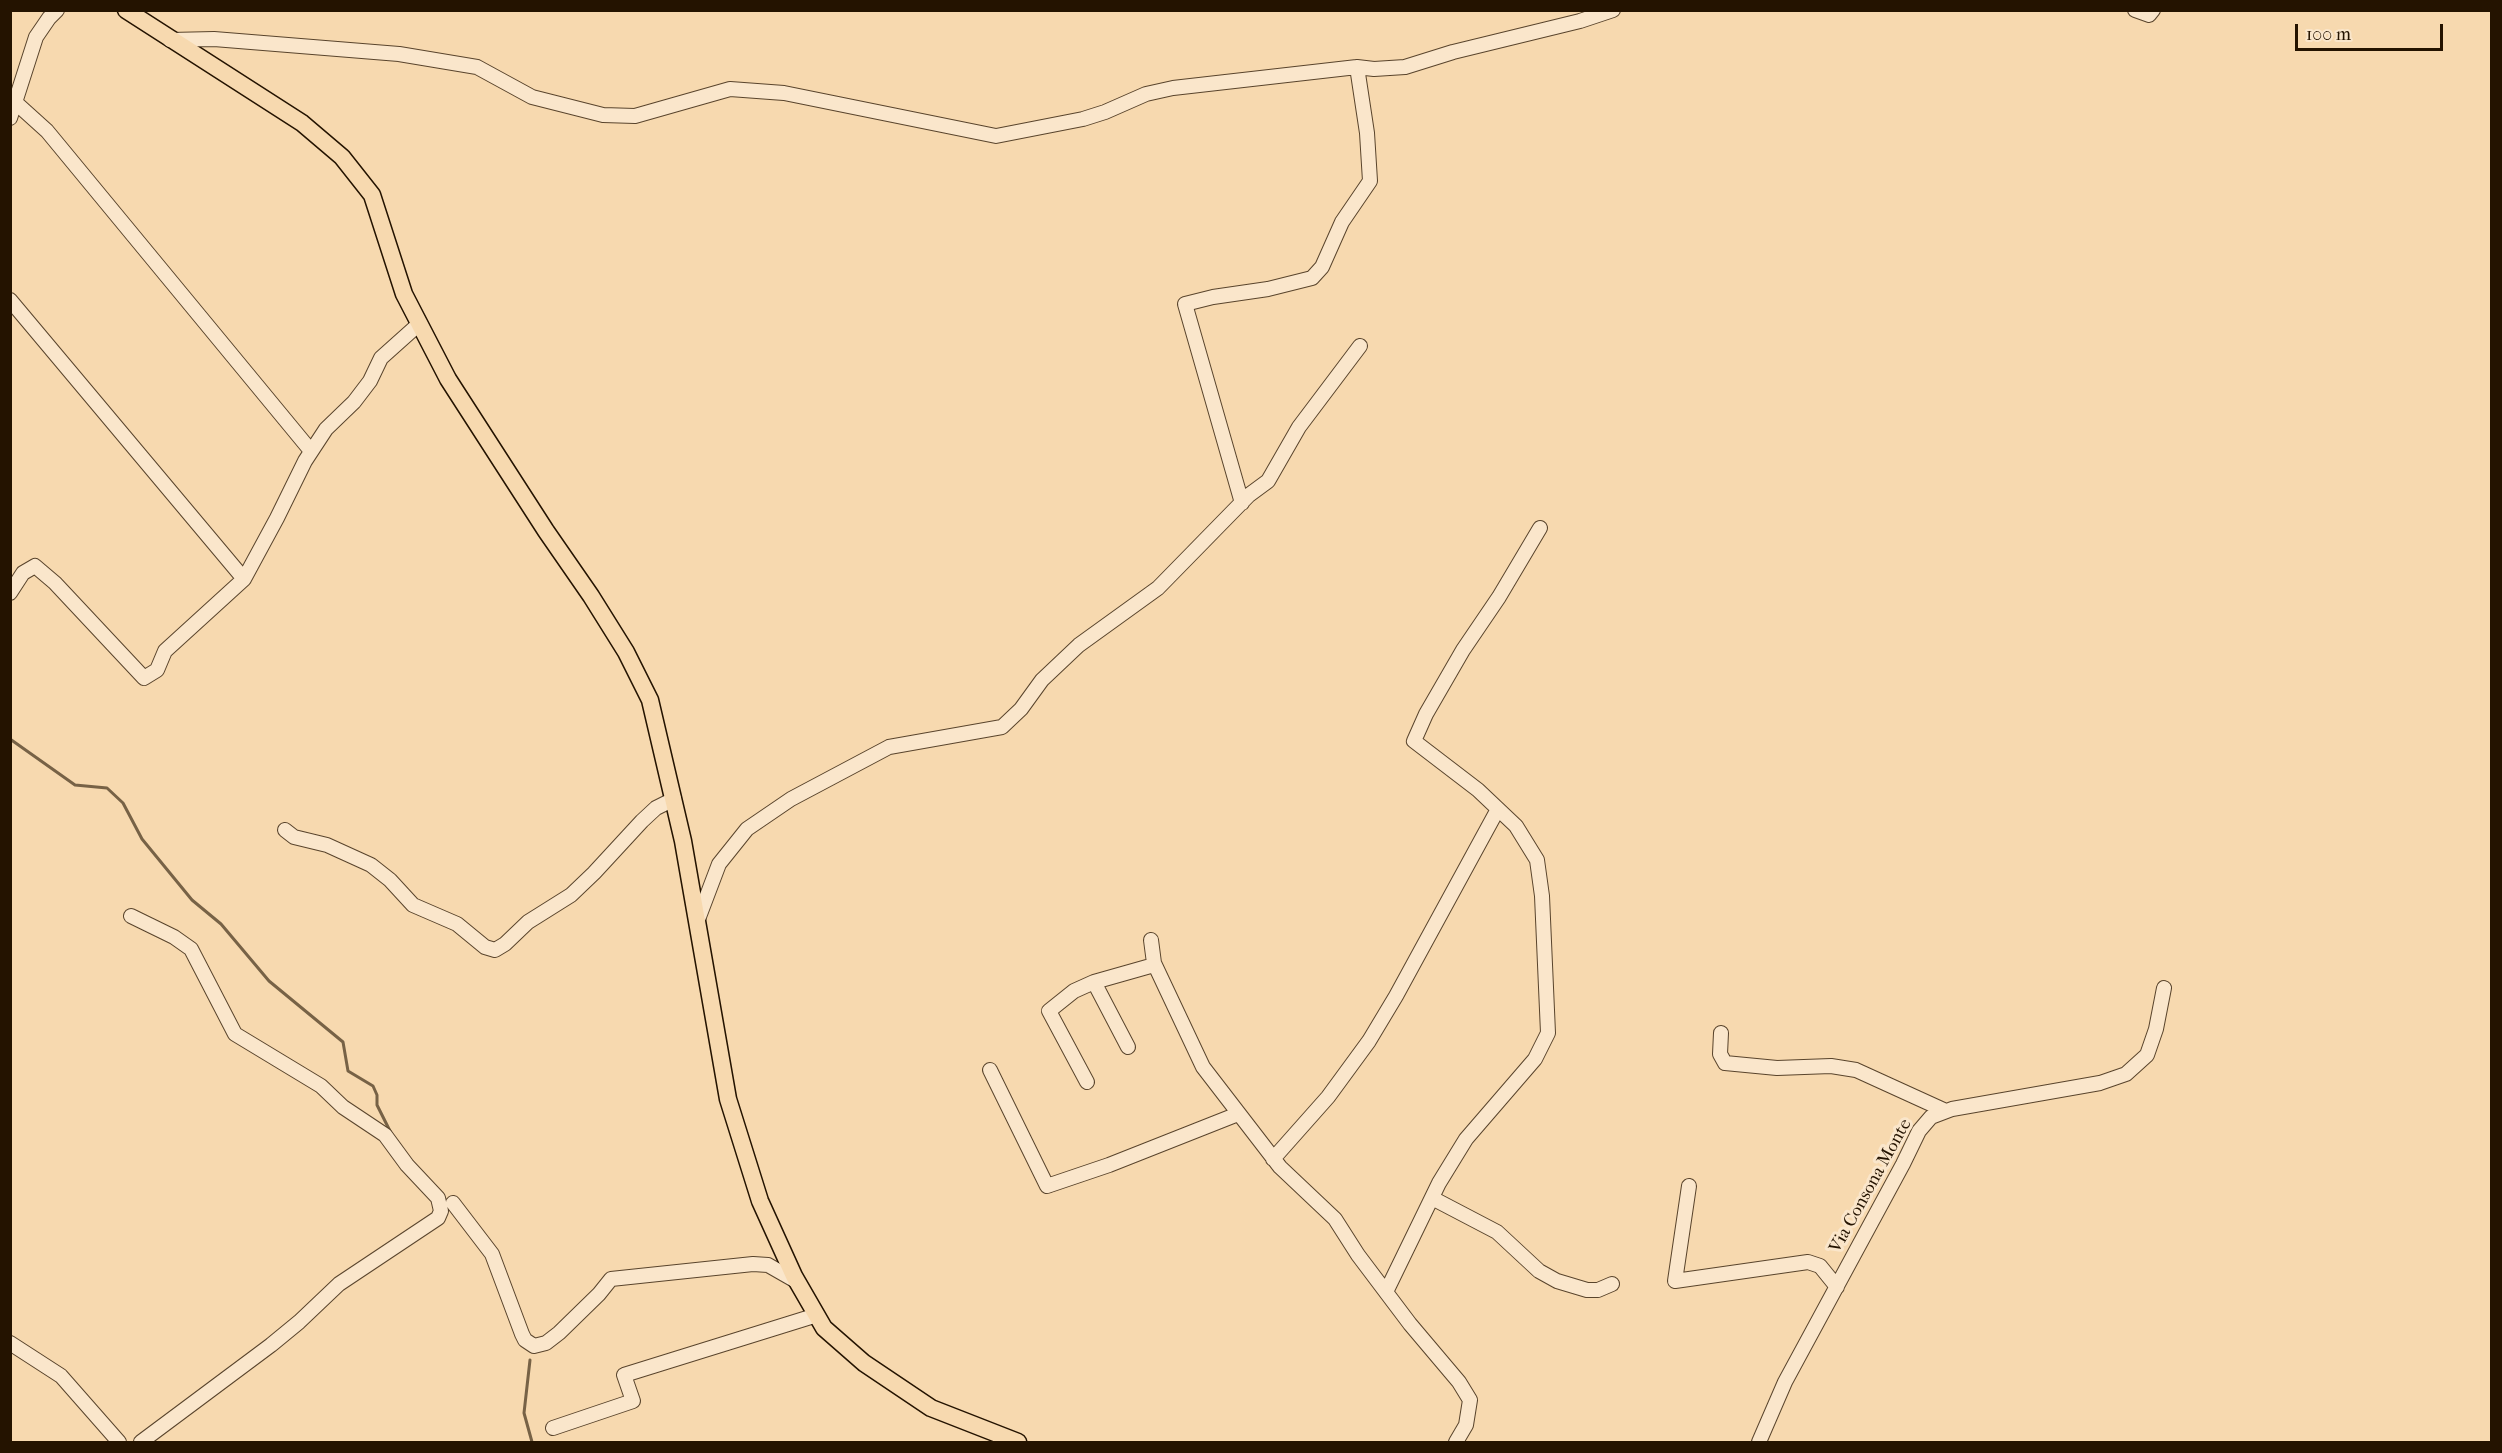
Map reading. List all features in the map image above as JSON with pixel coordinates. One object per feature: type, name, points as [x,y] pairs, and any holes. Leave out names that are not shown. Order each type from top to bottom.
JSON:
[{"type":"main road","points":[[126,10],[302,123],[342,157],[361,177],[372,195],[404,294],[448,379],[626,652],[650,700],[674,799],[728,1099],[760,1201],[796,1281],[824,1328],[864,1363],[931,1408],[1018,1443]]},
{"type":"street","points":[[10,118],[36,38],[57,10]]},
{"type":"street","points":[[170,40],[214,39],[376,52],[455,63],[477,68],[532,97],[603,115],[634,116],[730,89],[783,93],[996,136],[1083,119],[1106,112],[1146,94],[1173,88],[1357,67],[1374,69],[1405,67],[1453,52],[1580,21],[1613,10]]},
{"type":"street","points":[[2135,10],[2149,15],[2153,10]]},
{"type":"street","points":[[1242,503],[1185,304],[1213,297],[1268,290],[1312,278],[1322,267],[1342,222],[1370,181],[1368,144],[1357,67]]},
{"type":"street","points":[[16,103],[47,131],[311,451]]},
{"type":"street","points":[[10,300],[244,579]]},
{"type":"street","points":[[10,593],[23,573],[35,566],[55,583],[144,678],[157,670],[165,651],[244,579],[311,451],[326,429],[354,402],[370,381],[381,358],[419,324]]},
{"type":"street","points":[[697,922],[719,864],[747,829],[791,799],[889,747],[1002,727],[1021,709],[1042,680],[1079,645],[1158,588],[1242,503],[1268,481],[1299,427],[1360,346]]},
{"type":"street","points":[[1386,1292],[1432,1198],[1466,1140],[1535,1059],[1548,1033],[1543,916],[1537,860],[1515,826],[1498,809],[1478,790],[1414,741],[1426,714],[1463,650],[1499,597],[1540,528]]},
{"type":"street","points":[[285,830],[294,837],[327,845],[370,865],[390,880],[413,905],[457,924],[484,947],[495,950],[505,944],[528,922],[571,895],[642,820],[656,808],[674,799]]},
{"type":"street","points":[[1273,1159],[1328,1097],[1369,1041],[1498,809]]},
{"type":"street","points":[[130,916],[174,937],[191,949],[235,1034],[321,1086],[337,1102],[385,1136],[407,1165],[438,1197],[441,1211],[438,1218],[339,1284],[271,1345],[141,1443]]},
{"type":"street","points":[[1151,940],[1154,965],[1203,1067],[1273,1159],[1335,1218],[1358,1255],[1459,1382],[1470,1400],[1466,1425],[1456,1443]]},
{"type":"street","points":[[1087,1082],[1049,1011],[1074,992],[1094,982],[1154,965]]},
{"type":"street","points":[[1094,982],[1128,1047]]},
{"type":"street","name":"Via Consona Monte","points":[[1759,1443],[1785,1382],[1919,1131],[1931,1117],[1946,1111],[2100,1083],[2126,1074],[2147,1054],[2156,1029],[2164,988]]},
{"type":"street","points":[[1721,1033],[1720,1054],[1725,1063],[1777,1068],[1831,1066],[1856,1070],[1946,1111]]},
{"type":"street","points":[[990,1070],[1047,1186],[1109,1165],[1238,1114]]},
{"type":"street","points":[[1689,1186],[1675,1281],[1808,1262],[1820,1266],[1837,1287]]},
{"type":"street","points":[[1432,1198],[1497,1232],[1539,1271],[1557,1281],[1587,1290],[1598,1290],[1612,1284]]},
{"type":"street","points":[[453,1203],[492,1254],[522,1334],[529,1344],[534,1346],[546,1343],[559,1333],[612,1279],[753,1264],[768,1265],[796,1281]]},
{"type":"street","points":[[553,1428],[633,1401],[624,1375],[816,1315]]},
{"type":"street","points":[[10,1343],[61,1376],[118,1443]]},
{"type":"waterway","points":[[10,739],[75,785],[107,788],[123,803],[142,839],[192,900],[221,924],[269,981],[343,1042],[348,1071],[373,1086],[377,1095],[377,1105],[391,1133]]},
{"type":"waterway","points":[[530,1360],[524,1413],[532,1442]]}]
